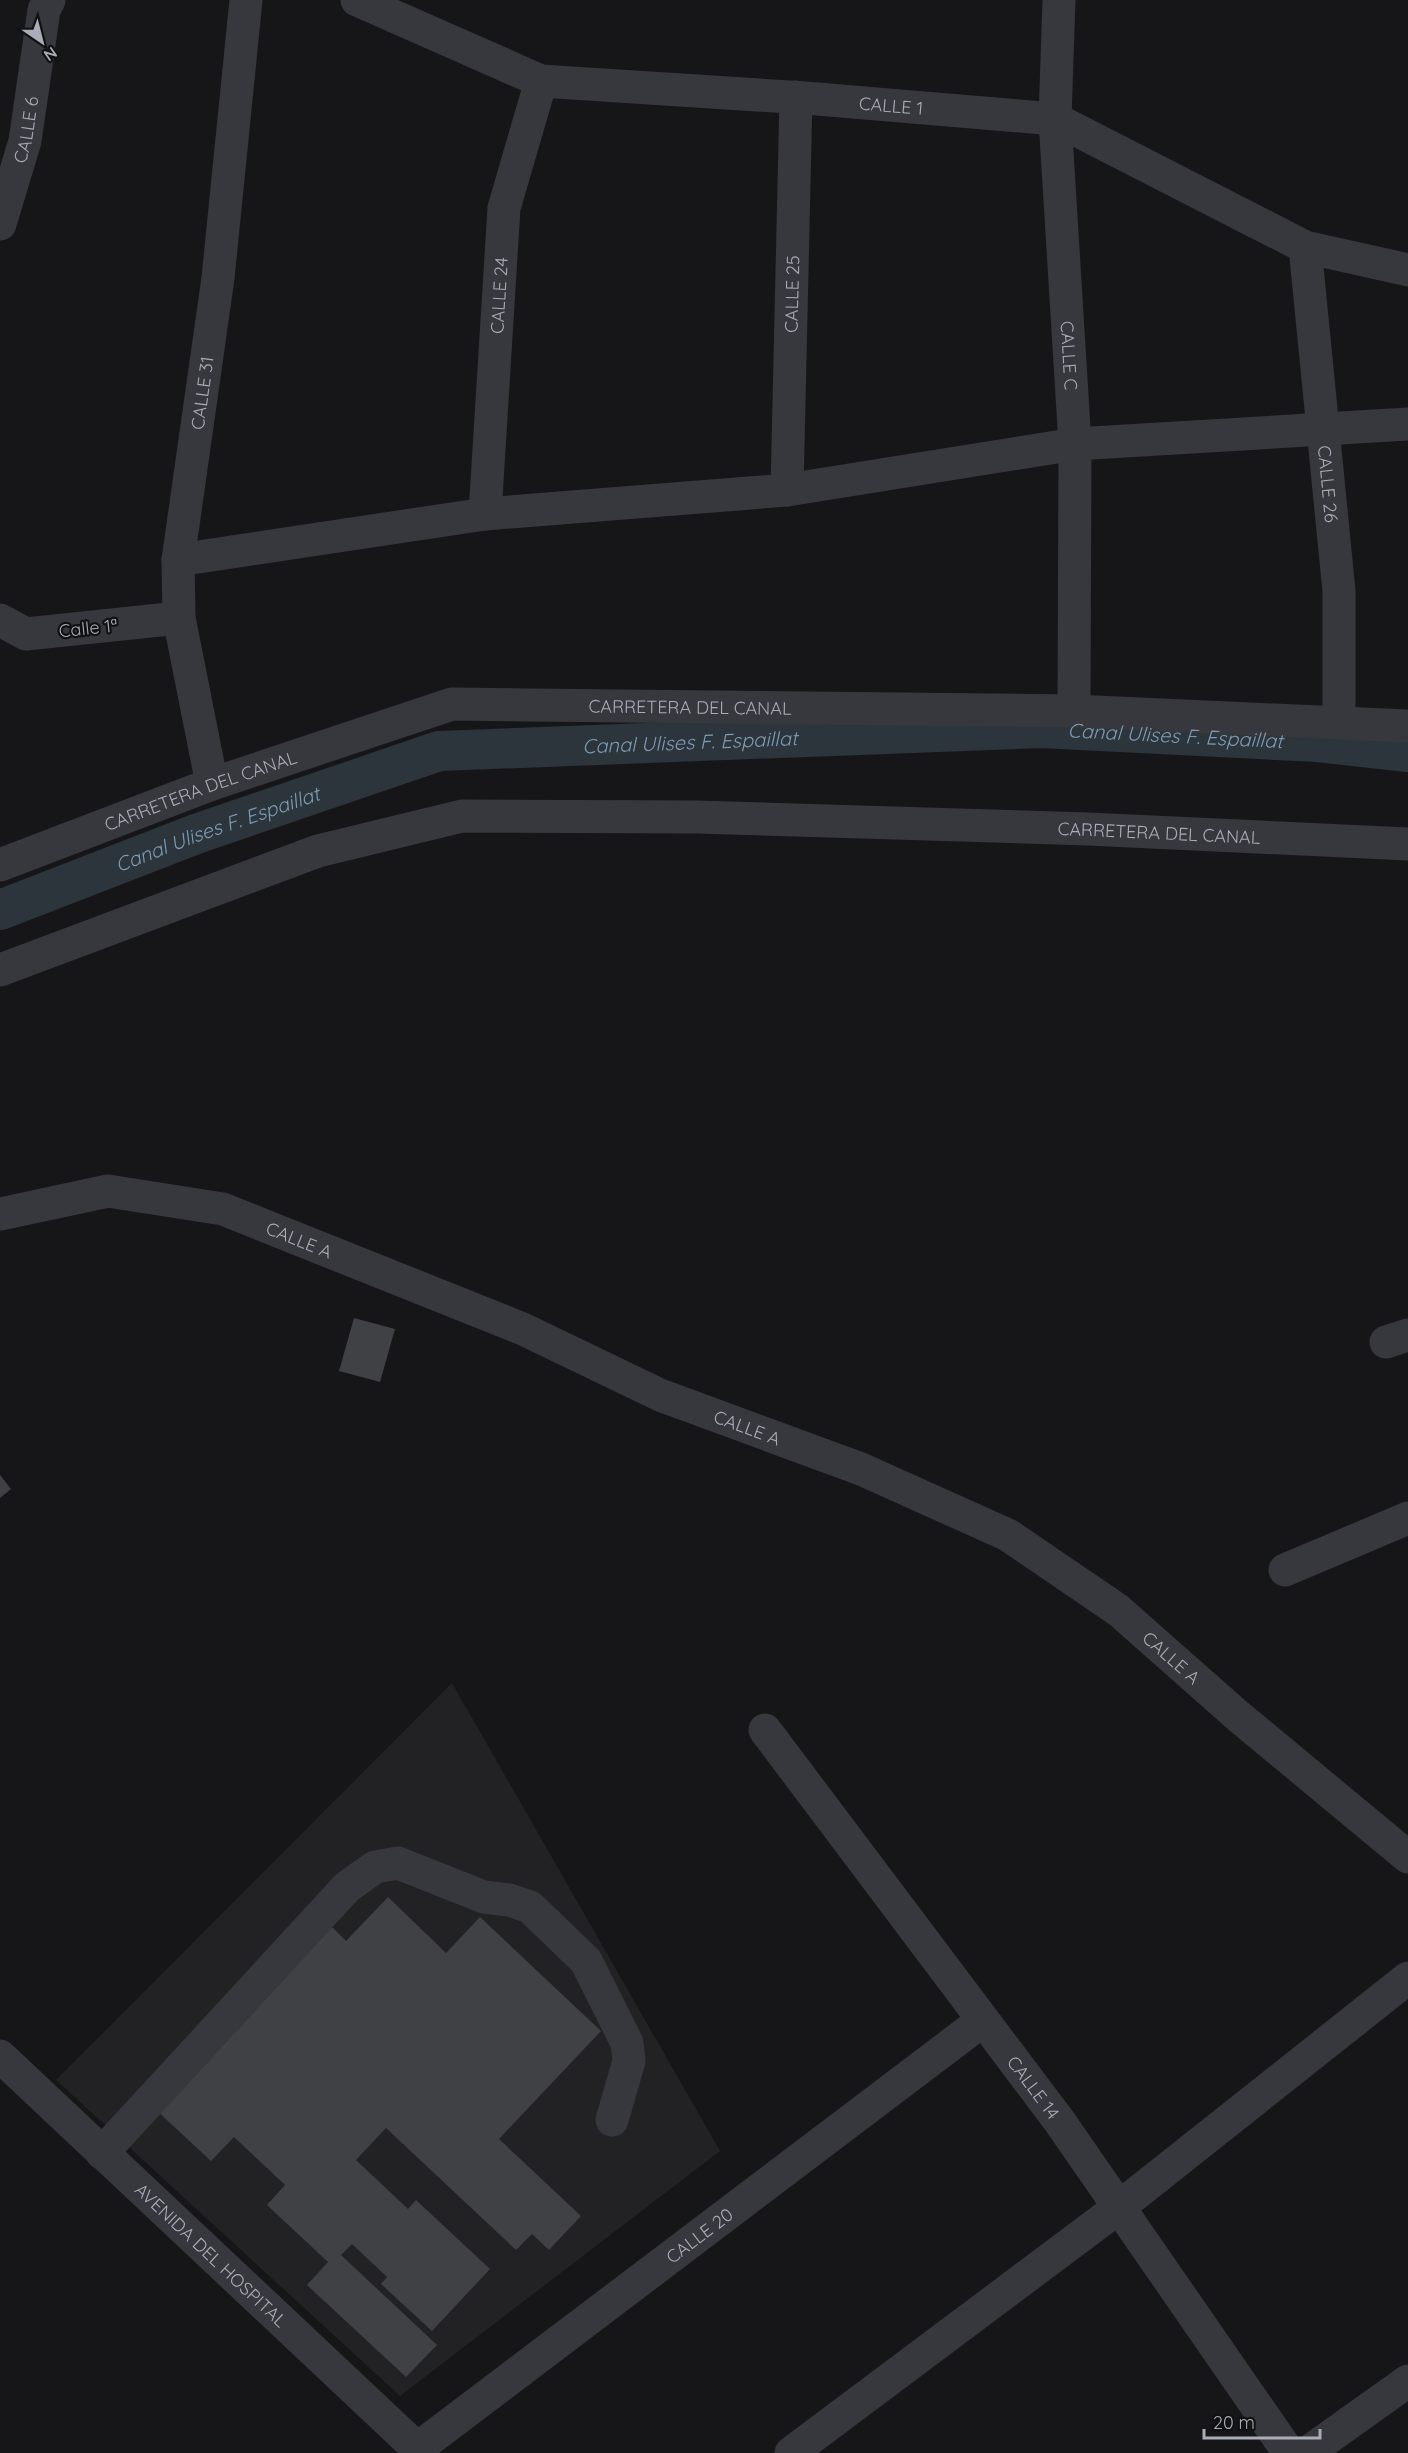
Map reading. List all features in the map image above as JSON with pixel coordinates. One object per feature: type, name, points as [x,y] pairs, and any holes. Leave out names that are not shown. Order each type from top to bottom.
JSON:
[{"type":"street","name":"CALLE 31","points":[[212,784],[179,618],[178,560],[218,278],[246,0]]},
{"type":"street","name":"CALLE 1","points":[[357,0],[541,81],[796,97],[1055,119],[1305,247],[1408,270]]},
{"type":"street","name":"CALLE C","points":[[1059,0],[1055,119],[1075,444],[1074,711]]},
{"type":"street","name":"CALLE 6","points":[[0,224],[26,141],[37,3]]},
{"type":"street","name":"CALLE 24","points":[[485,514],[504,208],[541,81]]},
{"type":"street","name":"CALLE 25","points":[[787,490],[796,97]]},
{"type":"street","name":"CALLE 26","points":[[1305,247],[1339,591],[1339,723]]},
{"type":"street","points":[[178,560],[485,514],[787,490],[1075,444],[1408,424]]},
{"type":"street","name":"Calle 1ª","points":[[0,620],[26,634],[179,618]]},
{"type":"street","name":"CARRETERA DEL CANAL","points":[[0,865],[212,784],[452,704],[1074,711],[1408,726]]},
{"type":"street","name":"CARRETERA DEL CANAL","points":[[0,970],[318,851],[462,816],[708,817],[1088,829],[1408,844]]},
{"type":"street","name":"CALLE A","points":[[0,1214],[108,1191],[223,1209],[523,1329],[660,1395],[861,1469],[1008,1535],[1118,1610],[1238,1716],[1408,1857]]},
{"type":"street","points":[[1285,1569],[1408,1518]]},
{"type":"street","name":"CALLE 14","points":[[765,1730],[1060,2122],[1289,2453]]},
{"type":"street","points":[[102,2153],[347,1887],[375,1867],[398,1863],[484,1897],[509,1900],[530,1907],[586,1961],[627,2043],[628,2061],[612,2120]]},
{"type":"street","points":[[791,2453],[1118,2208],[1408,1978]]},
{"type":"street","name":"CALLE 20","points":[[420,2451],[982,2021]]},
{"type":"street","name":"AVENIDA DEL HOSPITAL","points":[[0,2056],[420,2451]]},
{"type":"street","points":[[1307,2453],[1408,2381]]},
{"type":"shaded area","points":[[452,1683],[720,2151],[400,2396],[56,2080]]},
{"type":"building","points":[[354,1318],[395,1329],[380,1382],[339,1371]]},
{"type":"building","points":[[0,1475],[11,1489],[0,1498]]},
{"type":"building","points":[[388,1897],[446,1953],[480,1917],[601,2031],[499,2139],[581,2216],[549,2250],[532,2234],[516,2250],[386,2128],[356,2160],[408,2209],[416,2200],[490,2269],[432,2331],[381,2284],[387,2277],[352,2244],[341,2255],[437,2345],[406,2377],[307,2285],[328,2262],[267,2205],[285,2185],[234,2137],[211,2161],[154,2108],[328,1923],[346,1941]]},
{"type":"waterway","name":"Canal Ulises F. Espaillat","points":[[0,910],[196,834],[439,751],[1041,728],[1317,742],[1408,752]]}]
